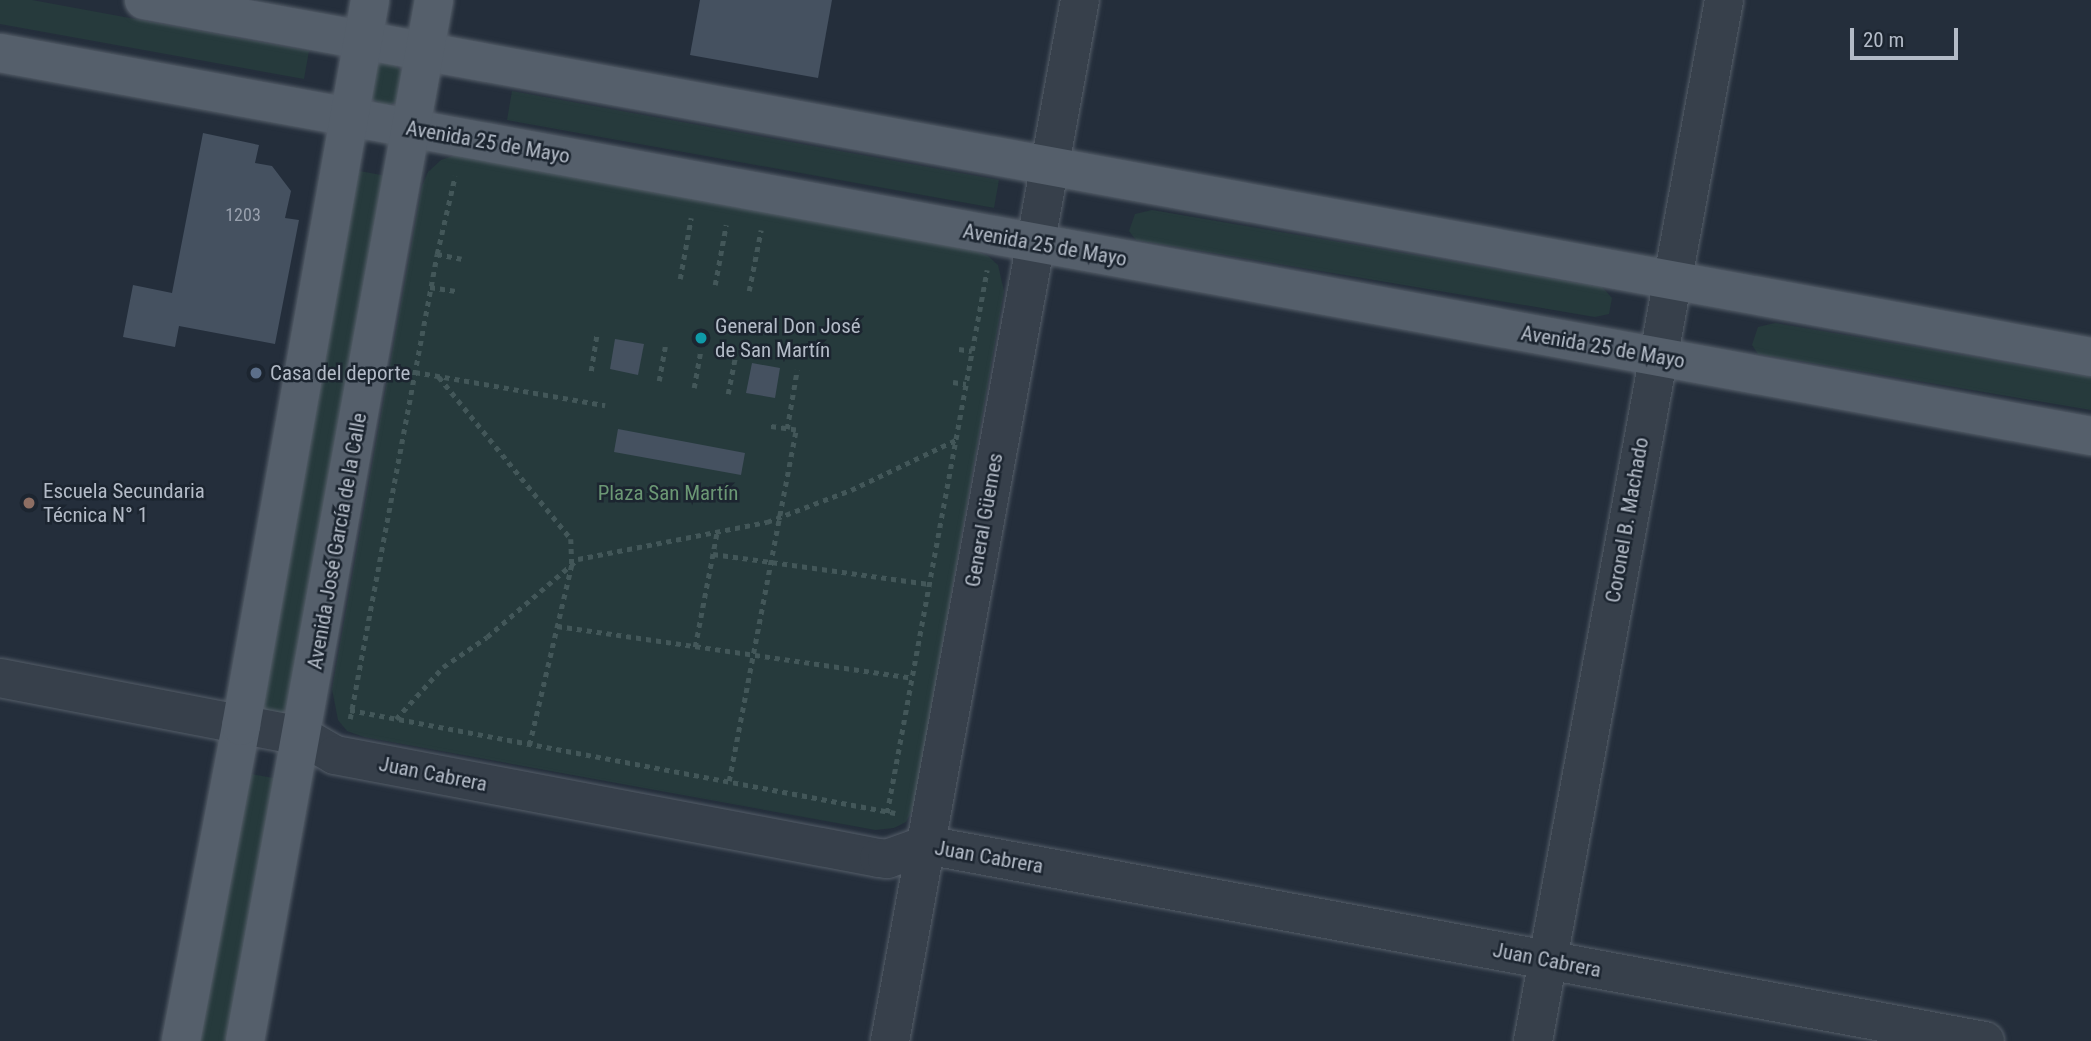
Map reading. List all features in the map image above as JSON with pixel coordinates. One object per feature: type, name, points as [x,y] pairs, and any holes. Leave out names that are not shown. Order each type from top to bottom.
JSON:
[{"type":"main road","points":[[144,0],[2091,357]]},
{"type":"main road","points":[[181,1041],[241,726],[370,0]]},
{"type":"main road","name":"Avenida José García de la Calle","points":[[245,1041],[434,0]]},
{"type":"main road","name":"Avenida 25 de Mayo","points":[[0,53],[2091,436]]},
{"type":"street","name":"General Güemes","points":[[890,1041],[1080,0]]},
{"type":"street","name":"Coronel B. Machado","points":[[1533,1041],[1656,357],[1724,0]]},
{"type":"street","name":"Juan Cabrera","points":[[0,678],[241,726],[305,719],[343,757],[879,858],[887,859],[928,832],[1548,960],[1985,1041]]},
{"type":"path","points":[[343,757],[436,254],[453,176],[467,178]]},
{"type":"path","points":[[678,215],[703,220]]},
{"type":"path","points":[[680,279],[691,218]]},
{"type":"path","points":[[714,222],[738,226]]},
{"type":"path","points":[[715,285],[726,224]]},
{"type":"path","points":[[749,228],[774,233]]},
{"type":"path","points":[[750,291],[761,230]]},
{"type":"path","points":[[879,858],[993,235]]},
{"type":"path","points":[[436,254],[462,259]]},
{"type":"path","points":[[973,270],[1027,280]]},
{"type":"path","points":[[430,287],[456,291]]},
{"type":"path","points":[[591,370],[597,335]]},
{"type":"path","points":[[659,381],[665,347]]},
{"type":"path","points":[[959,349],[972,351]]},
{"type":"path","points":[[694,388],[700,353]]},
{"type":"path","points":[[729,394],[735,359]]},
{"type":"path","points":[[787,429],[797,370]]},
{"type":"path","points":[[415,372],[605,405]]},
{"type":"path","points":[[439,377],[571,539],[572,565],[530,744]]},
{"type":"path","points":[[953,382],[966,384]]},
{"type":"path","points":[[729,781],[796,430],[769,426]]},
{"type":"path","points":[[396,719],[443,667],[487,637],[578,559],[779,517],[851,490],[956,440]]},
{"type":"path","points":[[695,646],[717,532]]},
{"type":"path","points":[[713,554],[929,584]]},
{"type":"path","points":[[557,626],[912,678]]},
{"type":"path","points":[[305,719],[351,710],[887,811],[928,832]]},
{"type":"green space","points":[[0,0],[32,0],[309,51],[304,79],[0,24]]},
{"type":"green space","points":[[394,64],[404,74],[399,101],[386,106],[367,97],[374,65]]},
{"type":"green space","points":[[512,91],[999,180],[994,208],[507,120]]},
{"type":"green space","name":"Plaza San Martín","points":[[456,155],[971,249],[988,256],[998,265],[1004,291],[914,807],[906,822],[894,828],[875,830],[364,737],[347,731],[338,720],[332,689],[422,186],[428,172],[441,160]]},
{"type":"green space","points":[[354,170],[387,176],[292,720],[258,714]]},
{"type":"green space","points":[[1152,210],[1602,287],[1612,298],[1609,314],[1595,317],[1136,240],[1129,231],[1135,214]]},
{"type":"green space","points":[[1775,323],[2091,377],[2091,410],[1758,354],[1752,345],[1758,327]]},
{"type":"green space","points":[[246,773],[279,779],[234,1041],[199,1041]]},
{"type":"building","points":[[700,0],[832,0],[818,78],[690,55]]},
{"type":"building","points":[[203,133],[259,145],[255,163],[272,166],[291,191],[285,218],[299,220],[275,344],[179,326],[175,347],[123,337],[133,285],[172,293]]},
{"type":"building","points":[[615,339],[644,344],[638,375],[610,369]]},
{"type":"building","points":[[752,363],[780,368],[775,398],[746,393]]},
{"type":"building","points":[[618,429],[745,453],[741,475],[614,452]]},
{"type":"place","name":"General Don José de San Martín","points":[[701,338]]},
{"type":"place","name":"Casa del deporte","points":[[256,373]]},
{"type":"place","name":"Escuela Secundaria Técnica N° 1","points":[[29,503]]}]
